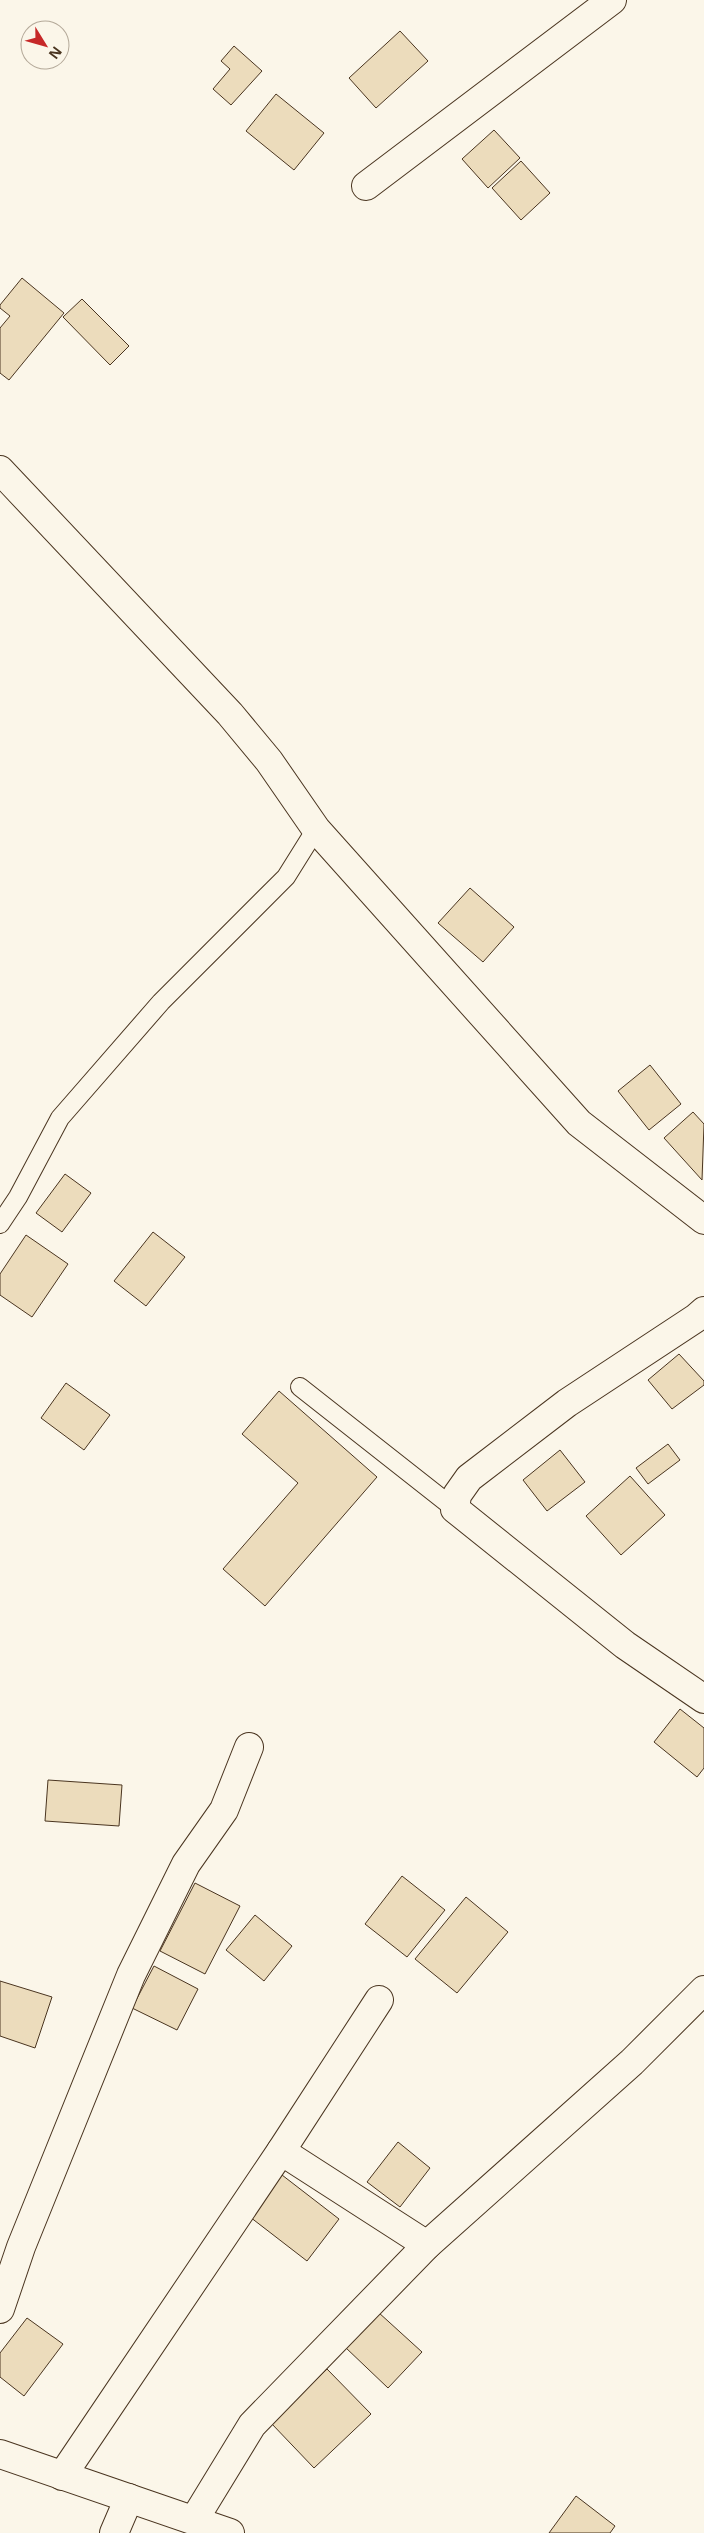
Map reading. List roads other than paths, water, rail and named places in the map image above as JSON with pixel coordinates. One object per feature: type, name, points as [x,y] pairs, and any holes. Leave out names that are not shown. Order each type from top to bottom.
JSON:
[{"type":"street","points":[[366,186],[612,0]]},
{"type":"street","points":[[0,470],[230,714],[268,761],[316,829],[579,1123],[704,1220]]},
{"type":"street","points":[[704,1311],[567,1404],[469,1478],[457,1495],[455,1509],[625,1644],[704,1699]]},
{"type":"street","points":[[0,2309],[21,2247],[131,1975],[186,1864],[224,1810],[249,1747]]},
{"type":"street","points":[[194,2520],[252,2426],[427,2245],[632,2062],[704,1990]]},
{"type":"street","points":[[62,2476],[281,2151],[379,2000]]},
{"type":"street","points":[[281,2151],[427,2245]]},
{"type":"street","points":[[0,2454],[230,2533]]},
{"type":"street","points":[[114,2533],[129,2498]]},
{"type":"lane","points":[[0,1224],[18,1197],[60,1118],[161,1002],[286,877],[316,829]]},
{"type":"lane","points":[[300,1387],[455,1509]]}]
